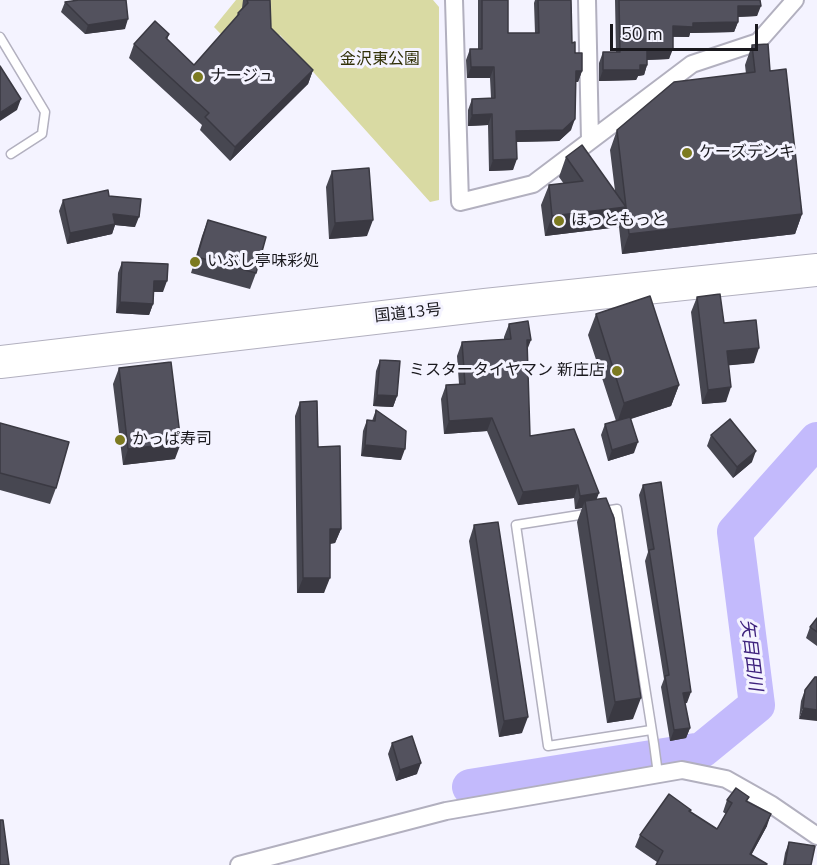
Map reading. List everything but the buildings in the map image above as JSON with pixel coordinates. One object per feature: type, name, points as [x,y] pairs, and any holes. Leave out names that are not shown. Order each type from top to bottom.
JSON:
[{"type":"highway","name":"国道13号","points":[[0,362],[485,305],[817,270]]},
{"type":"street","points":[[454,0],[460,202],[533,184],[692,64],[758,42],[795,0]]},
{"type":"street","points":[[587,0],[590,140]]},
{"type":"street","points":[[239,865],[446,811],[682,770],[726,779],[772,805],[817,836]]},
{"type":"lane","points":[[0,37],[45,112],[42,134],[11,154]]},
{"type":"lane","points":[[651,730],[548,746],[516,525],[617,509],[658,774]]},
{"type":"green space","name":"金沢東公園","points":[[236,0],[433,0],[439,7],[439,200],[430,202],[280,35],[249,63],[214,27]]},
{"type":"waterway","name":"矢目田川","points":[[470,787],[702,750],[757,705],[735,532],[817,440]]},
{"type":"place","name":"ナージュ","points":[[198,77]]},
{"type":"place","name":"ケーズデンキ","points":[[687,153]]},
{"type":"place","name":"ほっともっと","points":[[559,221]]},
{"type":"place","name":"いぶし亭味彩処","points":[[195,262]]},
{"type":"place","name":"ミスタータイヤマン 新庄店","points":[[617,371]]},
{"type":"place","name":"かっぱ寿司","points":[[120,440]]}]
